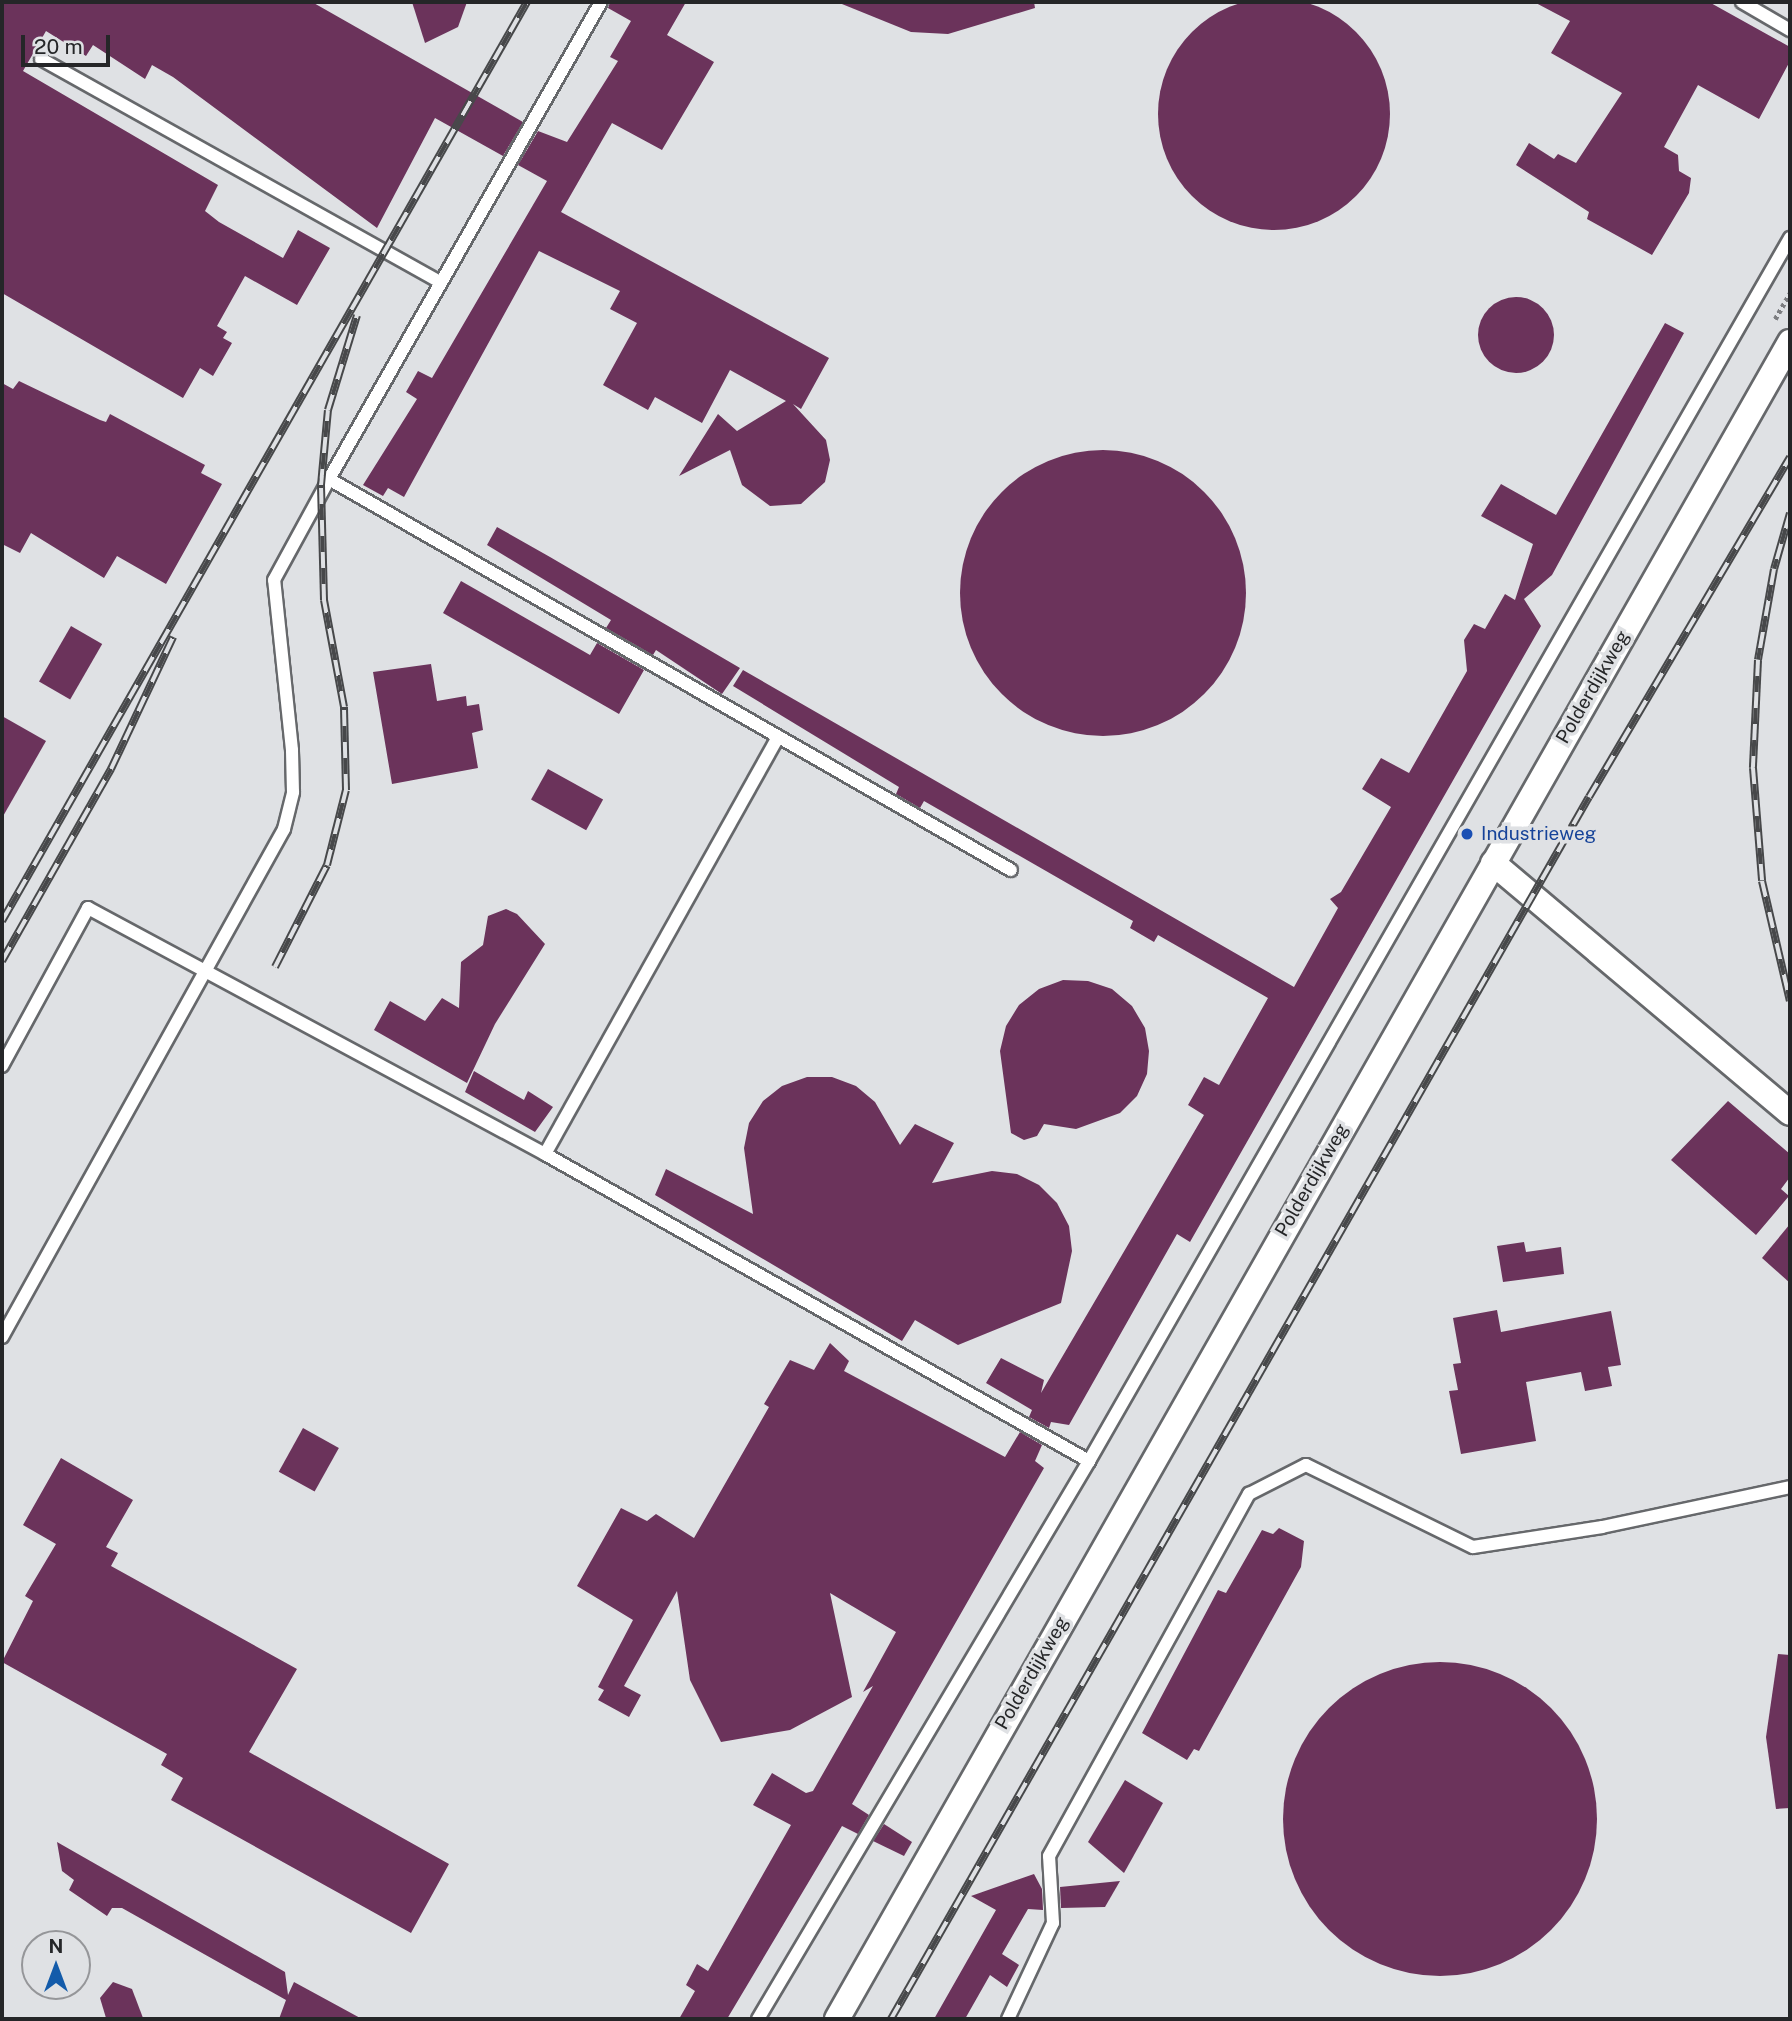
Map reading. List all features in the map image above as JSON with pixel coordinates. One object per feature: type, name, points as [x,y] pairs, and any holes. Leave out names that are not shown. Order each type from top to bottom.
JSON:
[{"type":"street","name":"Polderdijkweg","points":[[837,2019],[1790,342]]},
{"type":"street","points":[[1493,863],[1790,1113]]},
{"type":"lane","points":[[2,1337],[284,829],[293,792],[292,750],[274,580],[601,2]]},
{"type":"lane","points":[[1742,2],[1790,30]]},
{"type":"lane","points":[[41,59],[441,283]]},
{"type":"lane","points":[[758,2019],[1089,1461],[1790,238]]},
{"type":"lane","points":[[329,479],[1011,870]]},
{"type":"lane","points":[[545,1154],[778,737]]},
{"type":"lane","points":[[2,1066],[88,908],[545,1154],[1089,1461]]},
{"type":"lane","points":[[1008,2019],[1053,1923],[1049,1856],[1249,1494],[1306,1465],[1473,1547],[1602,1527],[1790,1487]]},
{"type":"building","points":[[1263,-2],[1285,-2],[1329,11],[1348,24],[1364,40],[1377,59],[1385,80],[1390,114],[1388,137],[1377,169],[1364,188],[1348,204],[1329,217],[1308,225],[1285,230],[1263,230],[1219,217],[1200,204],[1184,188],[1171,169],[1163,148],[1158,125],[1158,103],[1171,59],[1184,40],[1200,24],[1219,11],[1240,3]]},
{"type":"building","points":[[2,2],[312,2],[523,122],[503,156],[435,118],[377,228],[173,77],[152,65],[145,79],[93,45],[86,56],[46,31],[23,71],[218,185],[205,211],[219,222],[283,258],[298,230],[330,248],[297,305],[245,276],[217,326],[227,332],[223,338],[232,343],[213,376],[200,368],[183,398],[2,293]]},
{"type":"building","points":[[412,2],[467,2],[458,27],[425,43]]},
{"type":"building","points":[[610,2],[686,2],[667,35],[714,62],[662,150],[612,123],[561,212],[829,358],[801,409],[793,404],[826,440],[830,460],[825,482],[801,504],[770,506],[742,485],[730,450],[679,476],[718,414],[737,431],[786,401],[730,370],[702,423],[655,397],[648,410],[603,385],[637,323],[610,309],[620,291],[539,251],[404,497],[388,488],[383,496],[363,485],[417,399],[406,392],[418,371],[432,378],[547,181],[518,165],[538,131],[567,142],[618,61],[610,57],[631,21],[608,8]]},
{"type":"building","points":[[837,2],[1034,2],[1035,8],[948,34],[911,32]]},
{"type":"building","points":[[1534,2],[1709,2],[1790,47],[1790,61],[1759,119],[1698,85],[1664,147],[1678,155],[1679,171],[1691,178],[1689,193],[1652,255],[1587,219],[1589,212],[1516,165],[1529,143],[1554,159],[1558,154],[1576,163],[1622,93],[1551,53],[1570,21]]},
{"type":"building","points":[[1516,297],[1530,300],[1543,308],[1551,321],[1554,335],[1551,349],[1543,362],[1530,370],[1516,373],[1502,370],[1489,362],[1481,349],[1478,335],[1481,321],[1489,308],[1502,300]]},
{"type":"building","points":[[1665,323],[1684,333],[1552,575],[1524,599],[1541,626],[1190,1242],[1177,1234],[1069,1425],[1051,1422],[1049,1428],[1029,1417],[1032,1410],[986,1383],[1001,1358],[1044,1380],[1041,1393],[1204,1115],[1188,1105],[1204,1077],[1219,1085],[1268,998],[1158,935],[1154,942],[1130,928],[1133,921],[924,801],[920,808],[896,794],[899,787],[733,686],[743,670],[1294,987],[1338,908],[1330,899],[1341,892],[1391,807],[1362,789],[1381,758],[1409,773],[1467,671],[1464,640],[1474,624],[1485,629],[1505,594],[1515,600],[1533,544],[1481,516],[1501,484],[1556,515]]},
{"type":"building","points":[[19,381],[100,420],[106,422],[110,414],[205,465],[201,473],[222,484],[166,584],[117,556],[104,578],[31,533],[20,553],[2,544],[2,383],[13,389]]},
{"type":"building","points":[[1103,450],[1131,453],[1158,461],[1194,482],[1214,502],[1240,551],[1246,593],[1243,621],[1235,648],[1214,684],[1194,704],[1145,730],[1103,736],[1075,733],[1048,725],[1012,704],[992,684],[966,635],[960,593],[963,565],[971,538],[992,502],[1012,482],[1061,456]]},
{"type":"building","points":[[497,527],[740,668],[722,694],[656,650],[653,655],[606,628],[611,620],[487,545]]},
{"type":"building","points":[[461,581],[590,655],[597,643],[644,670],[619,714],[443,613]]},
{"type":"building","points":[[71,626],[102,644],[70,699],[39,681]]},
{"type":"building","points":[[431,664],[437,701],[466,696],[467,706],[479,704],[483,730],[472,733],[478,768],[392,784],[373,672]]},
{"type":"building","points":[[2,716],[46,741],[2,818]]},
{"type":"building","points":[[548,769],[603,800],[586,830],[531,800]]},
{"type":"building","points":[[506,909],[517,914],[545,944],[495,1024],[467,1083],[374,1030],[390,1001],[425,1021],[442,998],[459,1008],[461,962],[483,945],[488,916]]},
{"type":"building","points":[[1063,980],[1088,981],[1112,989],[1132,1006],[1145,1028],[1149,1051],[1147,1074],[1137,1096],[1120,1113],[1076,1129],[1044,1124],[1037,1136],[1024,1140],[1011,1133],[1000,1051],[1006,1026],[1019,1005],[1039,989]]},
{"type":"building","points":[[474,1071],[524,1100],[528,1091],[553,1107],[535,1132],[465,1092]]},
{"type":"building","points":[[807,1077],[832,1077],[856,1086],[875,1102],[900,1145],[915,1124],[954,1143],[932,1183],[992,1171],[1017,1174],[1039,1185],[1057,1203],[1069,1226],[1072,1251],[1061,1303],[958,1345],[915,1320],[902,1341],[655,1195],[666,1169],[753,1214],[744,1148],[749,1123],[763,1101],[782,1086]]},
{"type":"building","points":[[1728,1101],[1790,1154],[1790,1177],[1781,1189],[1789,1196],[1756,1235],[1671,1160]]},
{"type":"building","points":[[1790,1224],[1790,1283],[1762,1258]]},
{"type":"building","points":[[1524,1242],[1526,1252],[1561,1247],[1564,1274],[1503,1282],[1497,1246]]},
{"type":"building","points":[[1497,1310],[1501,1332],[1611,1311],[1621,1365],[1608,1367],[1612,1386],[1585,1391],[1581,1372],[1526,1382],[1536,1441],[1461,1454],[1449,1391],[1458,1390],[1453,1364],[1461,1363],[1453,1318]]},
{"type":"building","points":[[830,1343],[849,1361],[844,1371],[1005,1457],[1020,1432],[1042,1445],[1035,1461],[1044,1468],[852,1804],[869,1815],[858,1834],[842,1826],[727,2019],[679,2019],[695,1991],[686,1985],[697,1964],[708,1971],[791,1825],[753,1805],[772,1773],[806,1793],[813,1791],[873,1686],[863,1692],[896,1632],[830,1593],[852,1697],[790,1730],[721,1742],[690,1680],[677,1591],[624,1686],[641,1695],[629,1717],[598,1700],[604,1690],[598,1687],[633,1620],[577,1586],[621,1508],[647,1521],[656,1514],[694,1538],[769,1407],[764,1404],[790,1360],[814,1370]]},
{"type":"building","points":[[303,1428],[339,1448],[315,1492],[279,1472]]},
{"type":"building","points":[[61,1458],[133,1500],[106,1547],[118,1553],[111,1566],[297,1669],[249,1752],[449,1864],[411,1933],[171,1800],[183,1778],[161,1765],[167,1754],[2,1662],[33,1601],[25,1596],[56,1544],[23,1525]]},
{"type":"building","points":[[1279,1528],[1304,1541],[1301,1567],[1199,1751],[1194,1749],[1187,1760],[1142,1733],[1218,1590],[1226,1593],[1262,1530],[1273,1534]]},
{"type":"building","points":[[1778,1654],[1790,1655],[1790,1808],[1776,1809],[1766,1737]]},
{"type":"building","points":[[1440,1662],[1471,1665],[1500,1674],[1527,1689],[1551,1708],[1570,1732],[1585,1759],[1594,1788],[1597,1819],[1594,1850],[1585,1879],[1570,1906],[1551,1930],[1527,1949],[1500,1964],[1471,1973],[1440,1976],[1409,1973],[1380,1964],[1353,1949],[1329,1930],[1310,1906],[1295,1879],[1286,1850],[1283,1819],[1286,1788],[1295,1759],[1310,1732],[1329,1708],[1353,1689],[1380,1674],[1409,1665]]},
{"type":"building","points":[[1125,1780],[1163,1803],[1124,1873],[1088,1842]]},
{"type":"building","points":[[884,1824],[912,1842],[904,1856],[873,1841]]},
{"type":"building","points":[[57,1842],[285,1972],[288,1995],[294,1982],[362,2019],[279,2019],[286,2000],[122,1908],[112,1908],[107,1916],[69,1890],[74,1880],[62,1871]]},
{"type":"building","points":[[1034,1874],[1042,1889],[1043,1910],[1028,1909],[1002,1954],[1019,1965],[1007,1987],[990,1975],[965,2019],[934,2019],[996,1910],[971,1896]]},
{"type":"building","points":[[1120,1881],[1105,1907],[1061,1908],[1060,1887]]},
{"type":"building","points":[[113,1982],[132,1989],[143,2018],[106,2018],[100,1998]]},
{"type":"railway","points":[[2,921],[527,2]]},
{"type":"railway","points":[[275,967],[327,865],[346,790],[344,707],[324,600],[321,485],[328,410],[357,315]]},
{"type":"railway","points":[[891,2019],[1589,797],[1790,457]]},
{"type":"railway","points":[[1790,513],[1774,569],[1758,660],[1753,768],[1762,881],[1790,1001]]},
{"type":"railway","points":[[2,961],[111,769],[173,637]]},
{"type":"place","name":"Industrieweg","points":[[1467,834]]}]
